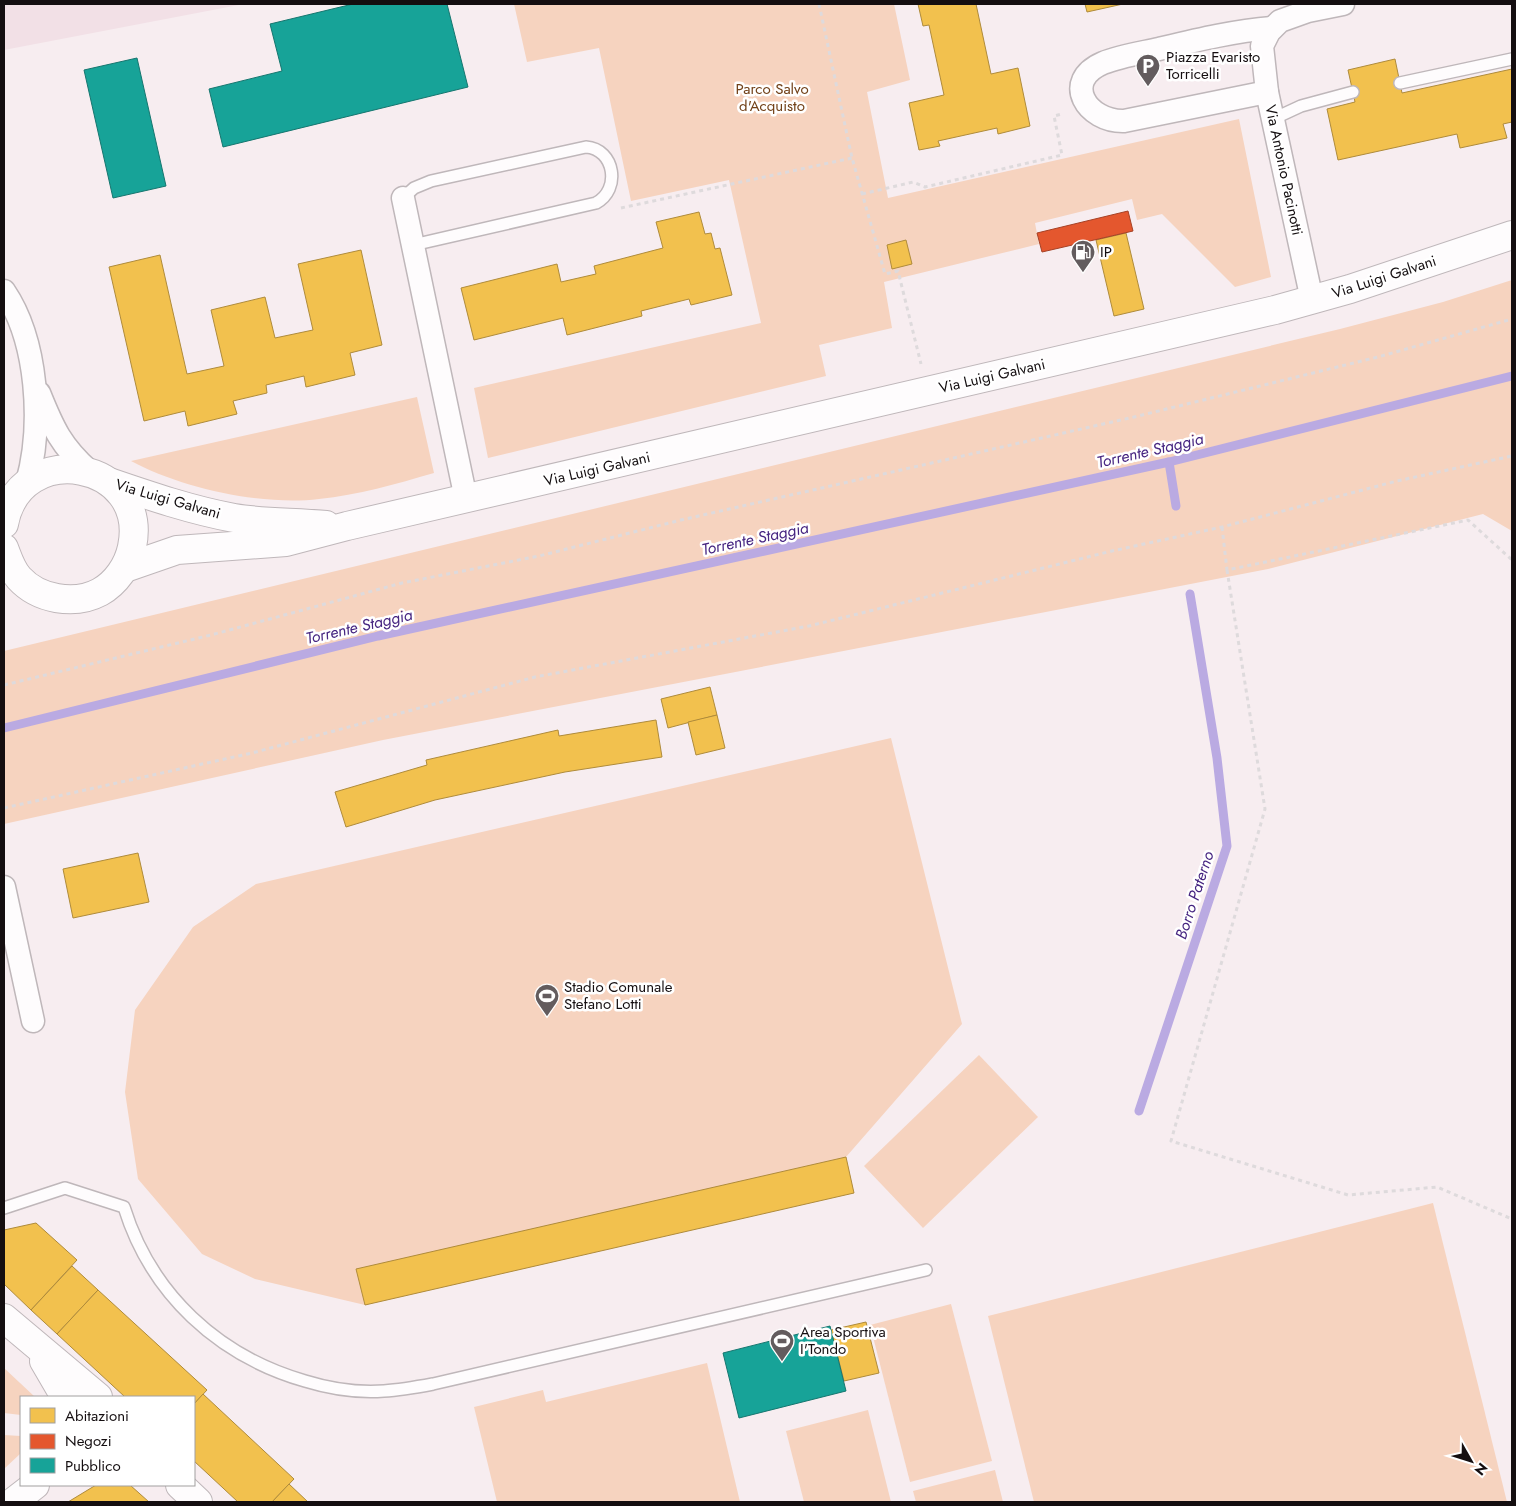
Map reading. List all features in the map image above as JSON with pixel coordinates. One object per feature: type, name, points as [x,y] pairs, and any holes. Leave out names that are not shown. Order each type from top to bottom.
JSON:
[{"type":"main road","name":"Via Luigi Galvani","points":[[125,568],[177,550],[286,542],[347,526],[1312,300],[1512,235]]},
{"type":"main road","name":"Via Luigi Galvani","points":[[4,517],[14,496],[27,483],[41,474],[57,469],[74,468],[177,504],[227,516],[347,526]]},
{"type":"main road","name":"Via Luigi Galvani","points":[[4,548],[10,564],[19,578],[32,589],[48,596],[65,600],[83,598],[100,592],[114,582],[125,568],[134,538],[133,521],[124,500],[100,477]]},
{"type":"main road","name":"Via Luigi Galvani","points":[[4,592],[32,589]]},
{"type":"main road","points":[[4,1318],[97,1396]]},
{"type":"main road","points":[[32,1343],[56,1378],[65,1396]]},
{"type":"main road","points":[[13,1502],[34,1486]]},
{"type":"main road","points":[[181,1486],[198,1502]]},
{"type":"street","points":[[1267,92],[1124,121],[1104,119],[1090,108],[1081,92],[1081,86],[1085,75],[1102,63],[1224,34],[1272,28],[1287,18],[1343,4]]},
{"type":"street","name":"Via Antonio Pacinotti","points":[[1272,28],[1262,46],[1267,92],[1312,300]]},
{"type":"street","points":[[403,198],[466,499]]},
{"type":"street","points":[[4,291],[14,306],[21,323],[33,379],[35,440],[33,460],[27,483]]},
{"type":"street","points":[[33,379],[61,442],[72,456],[100,477]]},
{"type":"street","points":[[4,887],[33,1021]]},
{"type":"lane","points":[[1400,83],[1512,59]]},
{"type":"lane","points":[[1273,119],[1301,106],[1353,92]]},
{"type":"lane","points":[[403,198],[414,188],[431,181],[586,147],[598,149],[608,161],[612,184],[604,198],[591,204],[413,245]]},
{"type":"lane","points":[[4,1208],[65,1188],[124,1207],[135,1236],[156,1276],[194,1320],[226,1346],[256,1363],[289,1376],[321,1386],[362,1391],[406,1389],[441,1382],[926,1270]]},
{"type":"path","points":[[819,4],[852,158],[884,274],[898,271],[928,391]]},
{"type":"path","points":[[862,194],[913,182],[925,187],[1062,155],[1054,116],[1090,108]]},
{"type":"path","points":[[604,198],[616,207],[626,208],[852,158]]},
{"type":"path","points":[[4,685],[211,635],[402,584],[539,556],[681,520],[1134,417],[1378,357],[1512,319]]},
{"type":"path","points":[[4,808],[252,753],[535,677],[809,626],[1112,551],[1222,527],[1397,482],[1512,456]]},
{"type":"path","points":[[1227,570],[1468,520],[1512,560]]},
{"type":"path","points":[[1222,527],[1227,570],[1265,809],[1171,1141],[1348,1196],[1437,1187],[1512,1219]]},
{"type":"shaded area","points":[[4,4],[244,4],[4,50]]},
{"type":"green space","name":"Parco Salvo d'Acquisto","points":[[514,4],[894,4],[910,80],[867,92],[888,198],[1239,119],[1271,277],[1235,287],[1162,214],[1137,220],[1132,199],[1035,223],[1039,244],[884,282],[892,328],[819,345],[826,376],[488,458],[474,388],[761,323],[729,180],[631,201],[599,48],[527,62]]},
{"type":"green space","points":[[1512,280],[1512,531],[1483,514],[1268,569],[383,740],[4,824],[4,651],[1340,329],[1443,302]]},
{"type":"green space","points":[[417,397],[434,473],[363,492],[319,499],[297,500],[248,497],[197,487],[151,471],[131,461]]},
{"type":"green space","name":"Stadio Comunale Stefano Lotti","points":[[891,738],[962,1024],[846,1157],[854,1193],[365,1305],[255,1279],[202,1254],[138,1179],[125,1092],[135,1010],[193,927],[256,884]]},
{"type":"green space","points":[[979,1055],[1038,1117],[923,1228],[864,1166]]},
{"type":"green space","points":[[1433,1203],[1507,1502],[1034,1502],[988,1316]]},
{"type":"green space","points":[[951,1304],[992,1461],[910,1482],[870,1325]]},
{"type":"green space","points":[[707,1363],[740,1502],[497,1502],[474,1407],[543,1390],[546,1402]]},
{"type":"green space","points":[[4,1368],[34,1396],[20,1396],[20,1415],[4,1413]]},
{"type":"green space","points":[[868,1410],[891,1502],[804,1502],[786,1431]]},
{"type":"green space","points":[[4,1435],[20,1436],[20,1454],[4,1469]]},
{"type":"green space","points":[[995,1470],[1003,1502],[916,1502],[913,1491]]},
{"type":"building: Abitazioni","points":[[918,4],[976,4],[991,74],[1018,68],[1030,126],[998,134],[997,128],[938,141],[940,146],[919,150],[909,103],[944,95],[929,25],[923,26]]},
{"type":"building: Abitazioni","points":[[1085,4],[1123,4],[1087,12]]},
{"type":"building: Abitazioni","points":[[1395,59],[1402,93],[1512,69],[1512,122],[1503,124],[1507,138],[1460,148],[1457,134],[1338,160],[1327,109],[1355,102],[1348,70]]},
{"type":"building: Abitazioni","points":[[699,212],[705,234],[711,233],[715,249],[720,248],[732,295],[691,305],[689,299],[641,311],[642,316],[567,335],[563,318],[474,340],[461,288],[557,264],[561,282],[596,274],[594,266],[663,248],[656,222]]},
{"type":"building: Abitazioni","points":[[1126,233],[1144,309],[1114,316],[1096,240]]},
{"type":"building: Abitazioni","points":[[906,240],[912,264],[892,269],[887,245]]},
{"type":"building: Abitazioni","points":[[361,250],[382,345],[350,353],[355,375],[306,387],[304,376],[266,385],[267,393],[233,401],[237,414],[188,426],[185,411],[144,421],[109,267],[160,255],[187,374],[224,366],[211,310],[265,297],[275,338],[313,330],[298,264]]},
{"type":"building: Abitazioni","points":[[710,687],[717,715],[668,728],[661,699]]},
{"type":"building: Abitazioni","points":[[717,715],[725,748],[696,755],[688,722]]},
{"type":"building: Abitazioni","points":[[656,720],[662,757],[565,772],[435,800],[346,827],[335,792],[427,765],[426,760],[558,730],[559,736]]},
{"type":"building: Abitazioni","points":[[138,853],[149,902],[73,918],[63,869]]},
{"type":"building: Abitazioni","points":[[846,1157],[854,1193],[365,1305],[356,1269]]},
{"type":"building: Abitazioni","points":[[36,1223],[77,1260],[31,1310],[4,1284],[4,1230]]},
{"type":"building: Abitazioni","points":[[72,1266],[98,1290],[57,1334],[31,1310]]},
{"type":"building: Abitazioni","points":[[98,1290],[207,1390],[195,1403],[195,1396],[124,1396],[57,1334]]},
{"type":"building: Abitazioni","points":[[866,1322],[879,1373],[844,1381],[831,1330]]},
{"type":"building: Abitazioni","points":[[203,1394],[294,1479],[272,1502],[238,1502],[195,1462],[195,1403]]},
{"type":"building: Abitazioni","points":[[289,1484],[308,1502],[272,1502]]},
{"type":"building: Abitazioni","points":[[94,1486],[131,1486],[149,1502],[68,1502]]},
{"type":"building: Negozi","points":[[1128,211],[1133,231],[1042,252],[1037,233]]},
{"type":"building: Pubblico","points":[[353,4],[447,4],[468,87],[223,147],[209,89],[282,71],[270,24]]},
{"type":"building: Pubblico","points":[[137,58],[166,186],[113,198],[84,70]]},
{"type":"building: Pubblico","points":[[830,1326],[846,1391],[739,1418],[723,1353]]},
{"type":"waterway","name":"Torrente Staggia","points":[[4,728],[378,636],[1169,462],[1512,376]]},
{"type":"waterway","name":"Borro Paterno","points":[[1169,462],[1176,506]]},
{"type":"waterway","name":"Borro Paterno","points":[[1139,1111],[1227,846],[1217,758],[1190,594]]},
{"type":"place","name":"Piazza Evaristo Torricelli","points":[[1148,87]]},
{"type":"place","name":"IP","points":[[1083,273]]},
{"type":"place","name":"Stadio Comunale Stefano Lotti","points":[[547,1017]]},
{"type":"place","name":"Area Sportiva I'Tondo","points":[[782,1362]]}]
